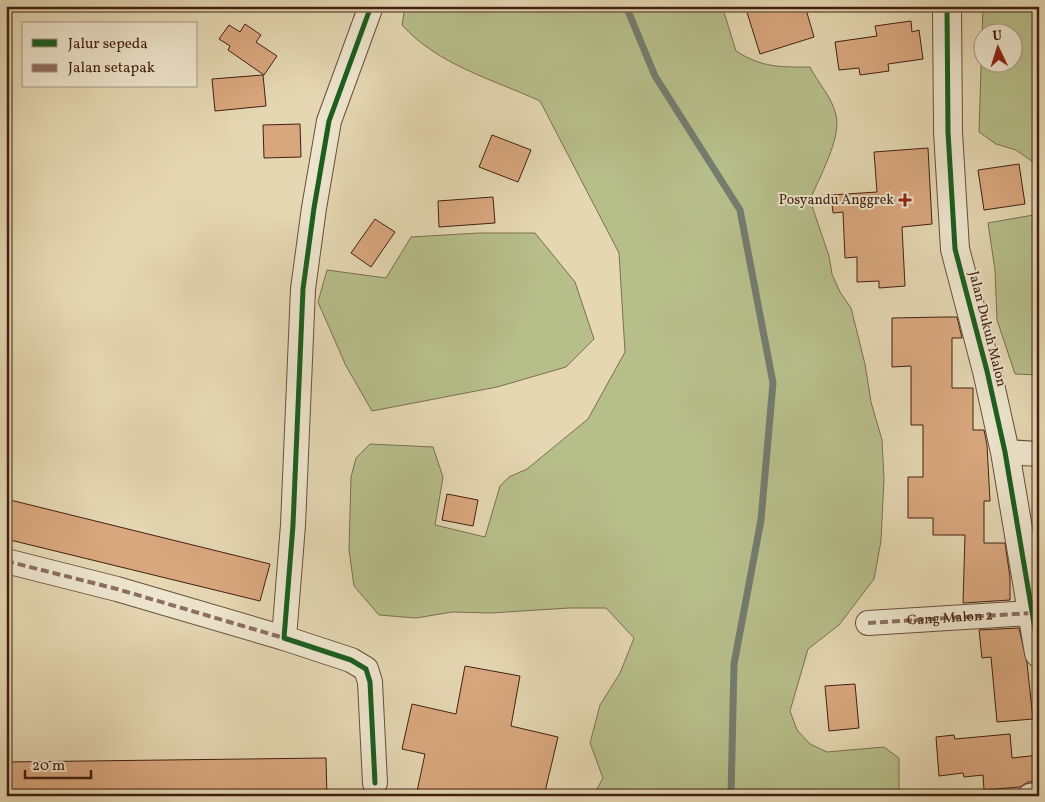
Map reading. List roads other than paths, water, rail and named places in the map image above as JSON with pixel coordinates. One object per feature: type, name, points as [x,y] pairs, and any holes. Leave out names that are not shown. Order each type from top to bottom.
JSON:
[{"type":"street","points":[[284,638],[293,525],[304,289],[314,208],[329,122],[371,6]]},
{"type":"street","name":"Jalan Dukuh Malon","points":[[947,6],[948,132],[955,249],[987,371],[1005,452],[1039,653]]},
{"type":"street","points":[[1005,452],[1039,454]]},
{"type":"street","points":[[6,561],[117,589],[284,638],[351,660],[366,670],[370,682],[375,783]]},
{"type":"street","name":"Gang Malon 2","points":[[868,623],[1031,613]]},
{"type":"street","points":[[1030,796],[1039,795]]},
{"type":"waterway","points":[[626,6],[655,76],[740,210],[773,383],[761,520],[734,664],[731,796]]},
{"type":"place","name":"Posyandu Anggrek","points":[[905,200]]}]
